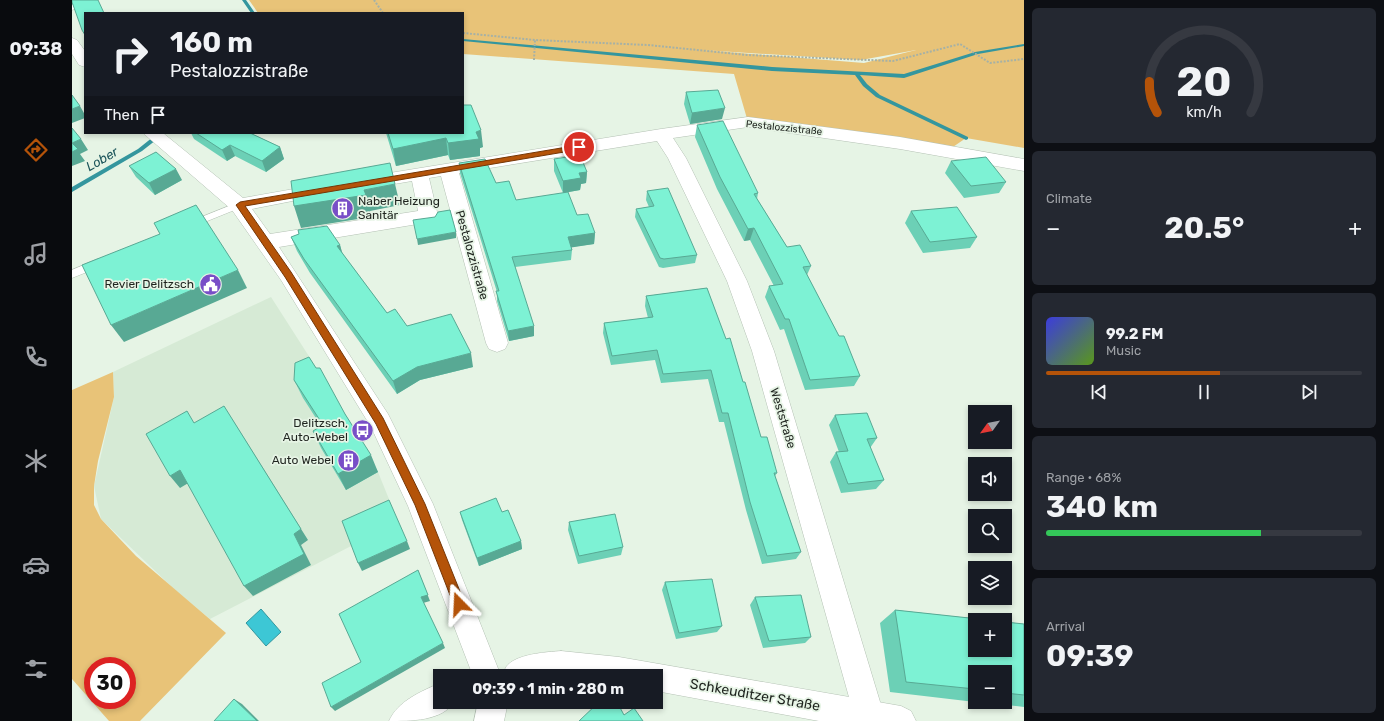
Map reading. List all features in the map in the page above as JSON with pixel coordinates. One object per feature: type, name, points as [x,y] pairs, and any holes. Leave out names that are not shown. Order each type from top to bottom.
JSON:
[{"type":"street","points":[[72,43],[84,61]]},
{"type":"street","name":"Pestalozzistraße","points":[[240,205],[448,168],[661,134],[748,122],[900,143],[1024,165]]},
{"type":"street","points":[[153,134],[240,205],[266,242],[380,421],[420,504],[484,669]]},
{"type":"street","name":"Weststraße","points":[[661,134],[677,158],[737,281],[763,351],[870,718]]},
{"type":"street","name":"Pestalozzistraße","points":[[448,168],[497,343]]},
{"type":"street","points":[[266,242],[429,216],[421,180]]},
{"type":"street","points":[[534,669],[541,666],[561,664],[598,669]]},
{"type":"street","name":"Schkeuditzer Straße","points":[[663,678],[870,718],[901,721]]},
{"type":"street","points":[[404,721],[416,711],[433,702]]},
{"type":"street","points":[[489,721],[492,709]]},
{"type":"lane","points":[[72,8],[92,0]]},
{"type":"lane","points":[[181,229],[240,205]]},
{"type":"lane","points":[[72,274],[108,259]]},
{"type":"path","points":[[374,0],[382,12]]},
{"type":"path","points":[[464,33],[535,40],[648,45],[747,54],[892,61],[960,44],[990,63],[1024,59]]},
{"type":"path","points":[[534,60],[535,40]]},
{"type":"shaded area","points":[[249,0],[1024,0],[1024,148],[966,138],[950,149],[748,122],[734,74],[464,54],[464,12],[257,12]],"holes":[[[702,50],[861,60],[916,50],[864,63]]]},
{"type":"shaded area","points":[[271,297],[328,386],[378,472],[393,509],[353,545],[210,619],[175,590],[101,519],[94,486],[114,397],[113,372]]},
{"type":"shaded area","points":[[113,372],[114,397],[98,461],[94,486],[94,505],[101,519],[136,556],[226,633],[140,721],[109,721],[98,709],[136,709],[136,657],[84,657],[84,693],[72,679],[72,390]]},
{"type":"water","points":[[261,609],[281,632],[266,646],[246,623]]},
{"type":"building","points":[[72,0],[98,0],[104,12],[84,12],[84,33],[82,30]]},
{"type":"building","points":[[718,90],[725,108],[692,113],[686,92]]},
{"type":"building","points":[[72,95],[80,106],[72,109]]},
{"type":"building","points":[[464,105],[471,105],[481,130],[476,132],[479,139],[448,143],[446,138],[393,149],[388,134],[464,134]]},
{"type":"building","points":[[723,121],[758,193],[754,194],[787,247],[800,245],[811,266],[803,267],[839,336],[844,336],[860,376],[810,380],[789,319],[785,319],[769,286],[783,284],[754,228],[748,229],[720,177],[697,125]]},
{"type":"building","points":[[72,128],[81,139],[72,143]]},
{"type":"building","points":[[198,134],[252,134],[280,147],[262,161],[230,145],[222,150]]},
{"type":"building","points":[[72,143],[78,149],[72,152]]},
{"type":"building","points":[[156,152],[176,169],[149,183],[129,166]]},
{"type":"building","points":[[580,155],[587,172],[579,173],[581,178],[563,181],[554,159]]},
{"type":"building","points":[[986,157],[1006,182],[971,186],[951,161]]},
{"type":"building","points":[[485,159],[496,183],[509,181],[516,200],[568,192],[577,215],[588,214],[595,233],[568,237],[572,250],[512,257],[534,326],[508,331],[496,291],[499,291],[459,163]]},
{"type":"building","points":[[390,163],[395,184],[364,190],[366,195],[294,206],[291,181]]},
{"type":"building","points":[[668,188],[697,255],[664,259],[660,258],[636,209],[654,206],[647,191]]},
{"type":"building","points":[[196,205],[238,270],[111,325],[82,265],[160,234],[154,223]]},
{"type":"building","points":[[957,207],[977,237],[930,242],[911,211]]},
{"type":"building","points":[[450,210],[456,232],[417,239],[413,220],[435,217],[438,212]]},
{"type":"building","points":[[327,226],[340,245],[337,246],[387,313],[395,309],[407,326],[451,314],[471,353],[417,367],[393,381],[304,259],[291,237],[299,234],[298,230]]},
{"type":"building","points":[[707,288],[726,339],[730,338],[761,437],[767,437],[777,473],[774,473],[801,552],[767,556],[750,502],[728,413],[722,413],[711,370],[663,374],[657,350],[612,356],[604,323],[653,317],[646,296]]},
{"type":"building","points":[[309,357],[316,368],[320,368],[345,414],[371,455],[338,474],[313,431],[323,425],[294,380],[295,363]]},
{"type":"building","points":[[224,406],[301,529],[294,534],[304,554],[244,586],[180,470],[170,476],[146,434],[187,411],[194,423]]},
{"type":"building","points":[[867,413],[877,438],[867,439],[884,480],[848,484],[836,452],[848,451],[835,415]]},
{"type":"building","points":[[496,498],[502,512],[508,510],[521,541],[477,558],[460,512]]},
{"type":"building","points":[[389,500],[407,541],[358,563],[342,521]]},
{"type":"building","points":[[615,514],[623,547],[579,556],[569,522]]},
{"type":"building","points":[[418,570],[428,595],[421,597],[443,643],[331,707],[322,683],[361,662],[339,614]]},
{"type":"building","points":[[712,579],[722,626],[679,633],[665,582]]},
{"type":"building","points":[[801,595],[811,637],[769,641],[755,597]]},
{"type":"building","points":[[895,610],[968,618],[968,657],[1012,657],[1012,623],[1024,624],[1024,695],[1012,694],[1012,665],[968,665],[968,688],[906,682]]},
{"type":"building","points":[[234,699],[257,721],[214,721]]},
{"type":"building","points":[[592,709],[621,709],[624,715],[635,709],[643,721],[579,721]]},
{"type":"waterway","name":"Lober","points":[[244,0],[252,12]]},
{"type":"waterway","points":[[464,40],[772,69],[904,76],[977,53],[1024,45]]},
{"type":"waterway","points":[[857,74],[865,85],[878,96],[966,138]]},
{"type":"waterway","name":"Lober","points":[[72,190],[140,150],[161,134]]},
{"type":"place","name":"Naber Heizung Sanitär","points":[[342,208]]},
{"type":"place","name":"Revier Delitzsch","points":[[210,284]]},
{"type":"place","name":"Delitzsch, Auto-Webel","points":[[363,430]]},
{"type":"place","name":"Auto Webel","points":[[349,460]]},
{"type":"route","points":[[459,604],[420,504],[380,421],[288,275],[240,205],[448,168],[579,147]]}]
